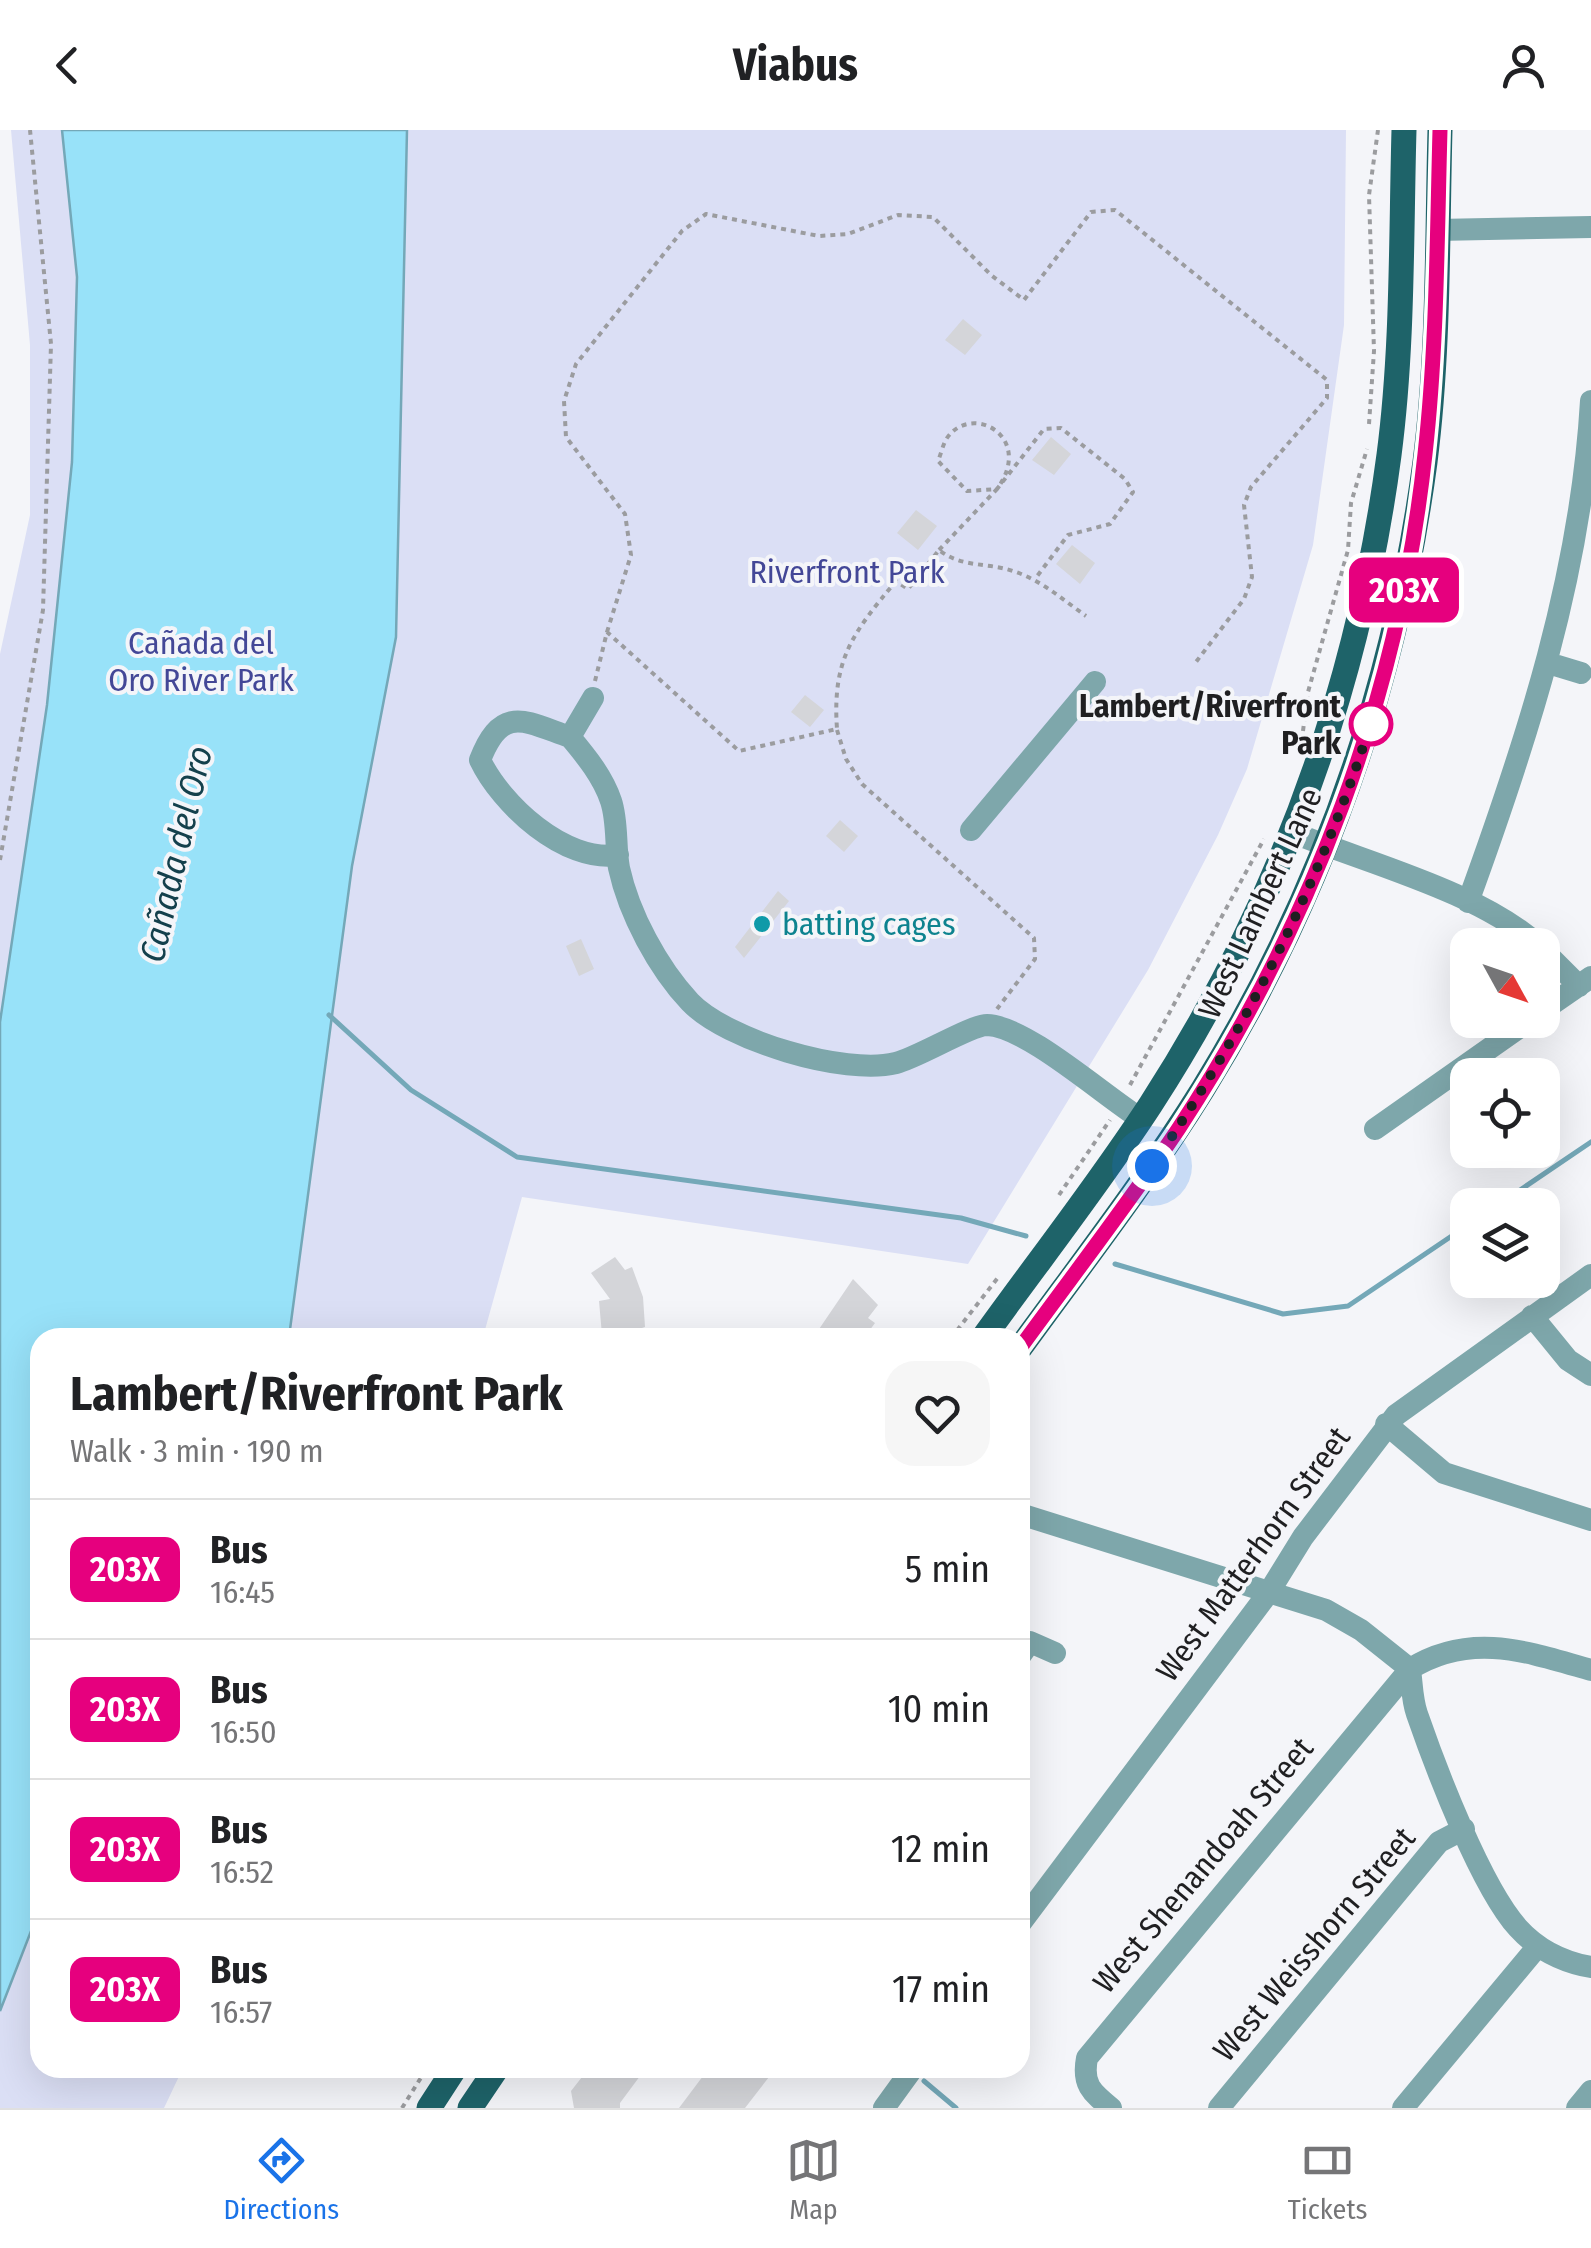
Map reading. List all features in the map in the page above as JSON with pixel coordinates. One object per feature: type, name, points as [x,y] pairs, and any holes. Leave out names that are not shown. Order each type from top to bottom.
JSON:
[{"type":"main road","name":"West Lambert Lane","points":[[990,1328],[1141,1119],[1232,965],[1294,832],[1345,684],[1378,533],[1394,406],[1404,130]]},
{"type":"main road","name":"West Lambert Lane","points":[[1030,1334],[1202,1090],[1280,952],[1327,846],[1373,716],[1414,538],[1430,409],[1440,130]]},
{"type":"main road","points":[[429,2108],[448,2078]]},
{"type":"main road","points":[[470,2108],[490,2078]]},
{"type":"street","points":[[1438,230],[1591,228]]},
{"type":"street","points":[[1468,902],[1521,755],[1548,663],[1564,588],[1591,401]]},
{"type":"street","points":[[1548,663],[1581,673]]},
{"type":"street","points":[[971,830],[1095,682]]},
{"type":"street","points":[[570,738],[593,698]]},
{"type":"street","points":[[618,855],[571,848],[506,798],[480,760],[486,744],[509,722],[522,719],[570,738],[590,761],[611,801],[627,892],[659,960],[690,1003],[738,1034],[784,1050],[870,1065],[894,1064],[985,1024],[1014,1030],[1141,1119]]},
{"type":"street","points":[[1294,832],[1468,902],[1516,928]]},
{"type":"street","points":[[1560,962],[1585,981],[1560,998]]},
{"type":"street","points":[[1375,1129],[1504,1038]]},
{"type":"street","name":"West Matterhorn Street","points":[[1030,1911],[1268,1592],[1386,1424],[1591,1274]]},
{"type":"street","points":[[1532,1316],[1568,1360],[1591,1375]]},
{"type":"street","points":[[1386,1424],[1444,1473],[1591,1520]]},
{"type":"street","points":[[1030,1517],[1342,1618],[1410,1669],[1416,1710],[1464,1828],[1504,1911],[1538,1946],[1560,1958],[1591,1966]]},
{"type":"street","points":[[1410,1669],[1430,1656],[1487,1645],[1591,1670]]},
{"type":"street","points":[[1030,1647],[1055,1653]]},
{"type":"street","name":"West Shenandoah Street","points":[[1111,2108],[1090,2091],[1084,2076],[1087,2058],[1410,1669]]},
{"type":"street","name":"West Weisshorn Street","points":[[1219,2108],[1439,1842],[1464,1828]]},
{"type":"street","points":[[1403,2108],[1538,1946]]},
{"type":"street","points":[[884,2108],[906,2078]]},
{"type":"street","points":[[1577,2108],[1591,2090]]},
{"type":"path","points":[[0,860],[42,610],[51,344],[30,130]]},
{"type":"path","points":[[1368,428],[1374,351],[1369,195],[1378,130]]},
{"type":"path","points":[[593,698],[590,695],[630,554],[624,514],[566,436],[564,400],[576,364],[682,231],[706,214],[820,236],[848,234],[898,215],[933,217],[992,275],[1024,300],[1091,212],[1114,210],[1327,380],[1327,398],[1251,486],[1244,505],[1252,577],[1244,599],[1196,662]]},
{"type":"path","points":[[978,423],[996,430],[1009,446],[1008,474],[997,489],[966,491],[938,460],[947,438],[960,426],[978,423]]},
{"type":"path","points":[[985,1024],[1036,959],[1034,938],[862,784],[846,759],[837,730],[835,696],[840,662],[854,632],[896,581],[908,589],[997,489],[1044,429],[1060,428],[1124,479],[1133,492],[1110,524],[1068,536],[1035,579]]},
{"type":"path","points":[[1302,736],[1308,692],[1348,550],[1351,503],[1367,448]]},
{"type":"path","points":[[939,550],[954,562],[1008,569],[1035,579],[1086,616]]},
{"type":"path","points":[[607,632],[739,751],[837,730]]},
{"type":"path","points":[[1131,1084],[1264,838]]},
{"type":"path","points":[[1057,1198],[1104,1128]]},
{"type":"path","points":[[959,1328],[1003,1272]]},
{"type":"path","points":[[402,2108],[421,2078]]},
{"type":"green space","name":"Riverfront Park","points":[[11,130],[1346,130],[1344,325],[1313,545],[1247,769],[1218,835],[1148,970],[968,1264],[522,1197],[486,1328],[30,1328],[30,2078],[178,2078],[164,2108],[0,2108],[0,654],[30,515],[30,345]]},
{"type":"water","name":"Cañada del Oro River Park","points":[[62,130],[407,130],[396,637],[352,866],[290,1328],[30,1328],[30,1934],[0,2011],[0,1022],[47,705],[72,462],[77,277]]},
{"type":"building","points":[[963,319],[982,335],[965,355],[945,340]]},
{"type":"building","points":[[1051,437],[1071,454],[1054,475],[1032,460]]},
{"type":"building","points":[[916,510],[937,526],[918,550],[897,533]]},
{"type":"building","points":[[1072,545],[1095,563],[1080,584],[1056,564]]},
{"type":"building","points":[[805,695],[824,710],[810,727],[791,712]]},
{"type":"building","points":[[840,820],[858,836],[844,852],[826,836]]},
{"type":"building","name":"batting cages","points":[[778,891],[789,901],[744,958],[735,947]]},
{"type":"building","points":[[581,939],[594,969],[579,976],[566,946]]},
{"type":"building","points":[[615,1257],[625,1270],[632,1267],[643,1297],[645,1327],[601,1328],[599,1301],[610,1299],[591,1273]]},
{"type":"building","points":[[853,1279],[878,1305],[868,1318],[875,1323],[871,1328],[820,1328]]},
{"type":"building","points":[[581,2078],[639,2078],[620,2108],[574,2108],[571,2091]]},
{"type":"building","points":[[702,2078],[768,2078],[745,2108],[679,2108]]},
{"type":"waterway","points":[[329,1015],[411,1090],[517,1157],[961,1218],[1026,1236]]},
{"type":"waterway","points":[[1523,1188],[1591,1142]]},
{"type":"waterway","points":[[1115,1264],[1283,1314],[1348,1306],[1450,1237]]},
{"type":"waterway","points":[[924,2081],[956,2108]]},
{"type":"bus line","name":"203X","points":[[1030,1334],[1179,1127],[1246,1016],[1315,876],[1355,772],[1396,625],[1425,457],[1435,307],[1440,130]]},
{"type":"place","name":"Lambert/Riverfront Park","points":[[1371,724]]},
{"type":"place","name":"batting cages","points":[[762,924]]},
{"type":"route","points":[[1152,1166],[1214,1072],[1287,937],[1345,801],[1373,716],[1371,724]]},
{"type":"water label","name":"Cañada del Oro","points":[[176,854]]}]
